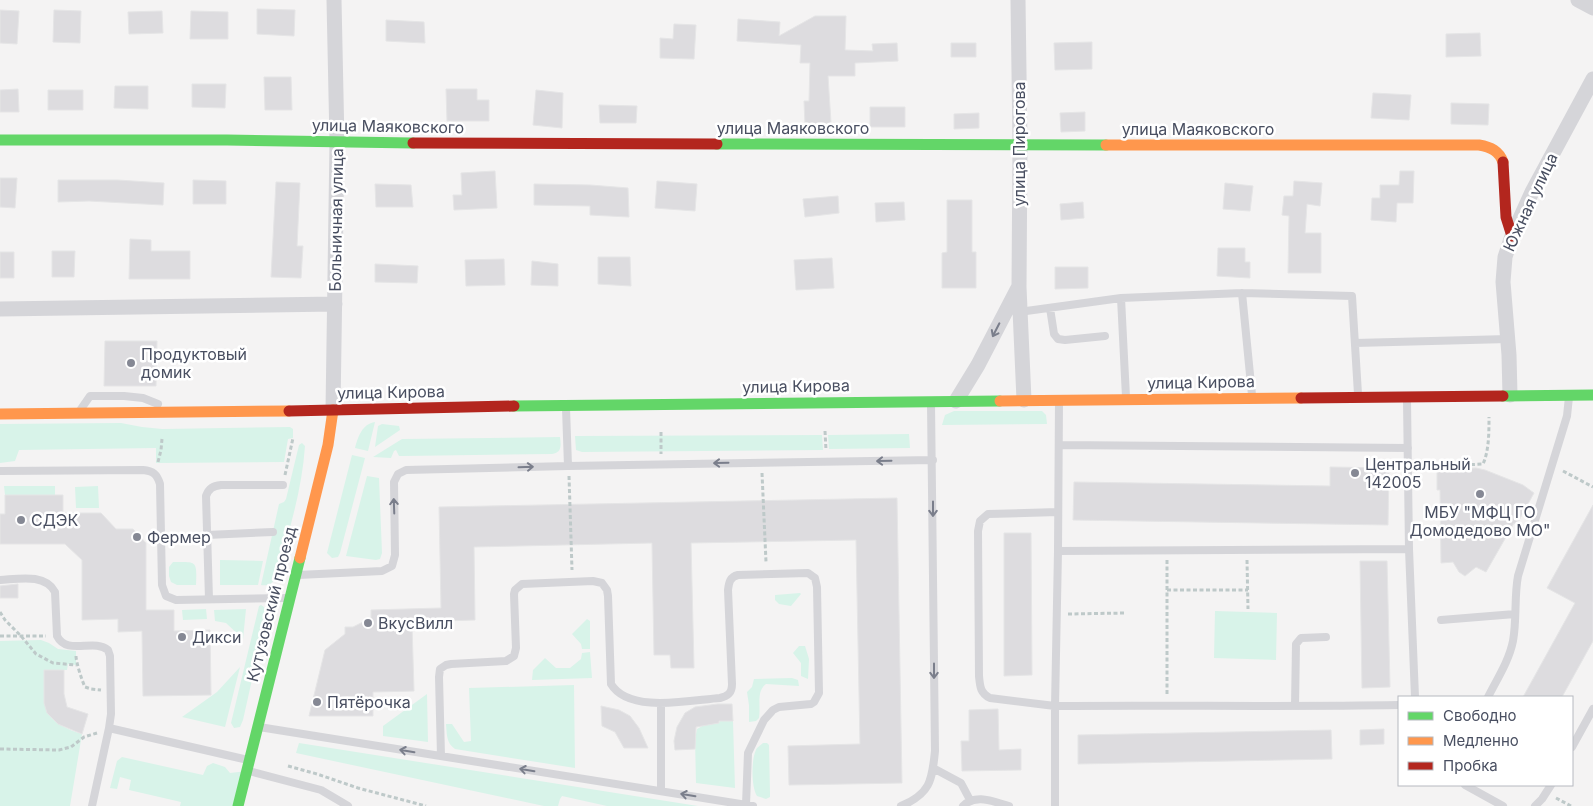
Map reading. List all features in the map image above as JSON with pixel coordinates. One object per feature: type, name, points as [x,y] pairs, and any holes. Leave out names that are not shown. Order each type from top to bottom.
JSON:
[{"type":"street","name":"Больничная улица","points":[[333,410],[336,142],[334,0]]},
{"type":"street","name":"улица Пирогова","points":[[1018,0],[1020,145],[1019,312],[1024,400]]},
{"type":"street","points":[[1578,0],[1593,8]]},
{"type":"street","name":"Южная улица","points":[[1510,395],[1503,282],[1505,256],[1512,236],[1542,173],[1593,79]]},
{"type":"street","name":"улица Маяковского","points":[[0,140],[1486,146],[1498,151],[1503,160],[1506,217],[1512,236]]},
{"type":"street","name":"улица Пирогова","points":[[956,401],[978,365],[1019,287]]},
{"type":"street","points":[[0,309],[335,304]]},
{"type":"street","name":"улица Кирова","points":[[0,414],[566,405],[1407,395],[1593,395]]},
{"type":"street","name":"Кутузовский проезд","points":[[238,806],[328,445],[333,410]]},
{"type":"lane","points":[[1019,312],[1121,298],[1242,293],[1352,296],[1358,396]]},
{"type":"lane","points":[[1242,293],[1252,397]]},
{"type":"lane","points":[[1121,298],[1126,399]]},
{"type":"lane","points":[[1050,308],[1054,334],[1058,339],[1105,336]]},
{"type":"lane","points":[[1355,343],[1508,339]]},
{"type":"lane","points":[[1407,395],[1409,549],[1415,696]]},
{"type":"lane","points":[[1488,696],[1511,650],[1515,629],[1518,576],[1567,416],[1569,395]]},
{"type":"lane","points":[[78,413],[90,396],[143,398],[174,411]]},
{"type":"lane","points":[[1055,806],[1059,400]]},
{"type":"lane","points":[[900,806],[918,798],[928,786],[935,751],[931,401]]},
{"type":"lane","points":[[566,405],[568,466]]},
{"type":"lane","points":[[1059,445],[1408,448]]},
{"type":"lane","points":[[295,576],[382,571],[392,566],[395,555],[394,482],[402,471],[662,464],[933,460]]},
{"type":"lane","points":[[0,471],[143,470],[154,473],[160,484],[163,591],[166,596],[170,599],[289,598]]},
{"type":"lane","points":[[209,599],[206,496],[208,491],[221,485],[283,485]]},
{"type":"lane","points":[[1058,512],[988,514],[980,521],[978,531],[979,676],[982,693],[990,698],[1055,706],[1398,705]]},
{"type":"lane","points":[[208,534],[273,532]]},
{"type":"lane","points":[[1058,551],[1409,549]]},
{"type":"lane","points":[[258,727],[749,805],[748,753],[764,720],[773,710],[810,704],[814,702],[819,694],[817,587],[815,578],[804,572],[738,575],[732,578],[728,590],[731,692],[728,696],[720,698],[661,703],[634,701],[614,689],[610,678],[607,590],[602,583],[598,581],[522,584],[515,590],[514,599],[516,648],[514,656],[510,660],[451,664],[440,669],[441,756]]},
{"type":"lane","points":[[0,580],[41,580],[52,586],[55,592],[57,636],[59,639],[67,645],[102,646],[108,650],[110,656],[111,714],[92,806]]},
{"type":"lane","points":[[1441,620],[1515,614]]},
{"type":"lane","points":[[1295,706],[1296,644],[1301,638],[1326,637]]},
{"type":"lane","points":[[661,703],[661,791]]},
{"type":"lane","points":[[1573,745],[1593,709]]},
{"type":"lane","points":[[109,728],[248,765],[321,790],[348,806]]},
{"type":"lane","points":[[933,768],[961,783],[970,800]]},
{"type":"lane","points":[[1467,786],[1503,806]]},
{"type":"lane","points":[[1535,806],[1550,786]]},
{"type":"lane","points":[[964,806],[970,800],[980,799],[1009,806]]},
{"type":"path","points":[[1408,467],[1480,466],[1483,464],[1489,434],[1489,418]]},
{"type":"path","points":[[825,431],[826,462]]},
{"type":"path","points":[[661,432],[662,464]]},
{"type":"path","points":[[154,473],[161,454],[162,438]]},
{"type":"path","points":[[283,485],[293,438]]},
{"type":"path","points":[[762,463],[766,574]]},
{"type":"path","points":[[1552,465],[1593,488]]},
{"type":"path","points":[[568,466],[573,582]]},
{"type":"path","points":[[1247,550],[1248,609]]},
{"type":"path","points":[[1167,551],[1167,705]]},
{"type":"path","points":[[1167,590],[1248,590]]},
{"type":"path","points":[[0,612],[32,651],[41,658],[53,663],[76,664],[88,689],[111,690]]},
{"type":"path","points":[[1057,614],[1124,613]]},
{"type":"path","points":[[0,636],[57,636]]},
{"type":"path","points":[[0,748],[65,749],[71,747],[84,737],[109,728]]},
{"type":"path","points":[[288,766],[358,788],[426,806]]},
{"type":"green space","points":[[954,411],[1042,411],[1046,415],[1047,424],[942,425],[945,415]]},
{"type":"green space","points":[[375,422],[368,451],[355,448],[359,435],[364,428]]},
{"type":"green space","points":[[121,423],[162,429],[290,427],[293,429],[293,438],[288,439],[284,462],[156,463],[156,448],[19,450],[15,461],[0,463],[0,424]]},
{"type":"green space","points":[[382,424],[399,426],[400,430],[375,447],[378,426]]},
{"type":"green space","points":[[909,434],[910,448],[829,449],[828,435]]},
{"type":"green space","points":[[822,435],[823,450],[582,452],[576,450],[575,436]]},
{"type":"green space","points":[[560,437],[561,446],[558,452],[552,454],[399,456],[396,450],[391,458],[373,457],[402,439]]},
{"type":"green space","points":[[302,443],[305,446],[303,463],[290,529],[276,577],[270,584],[261,585],[279,504],[286,499],[299,445]]},
{"type":"green space","points":[[352,455],[365,458],[340,553],[338,557],[332,558],[327,553]]},
{"type":"green space","points":[[367,476],[379,478],[382,553],[380,559],[376,560],[346,556]]},
{"type":"green space","points":[[4,486],[55,486],[55,495],[5,495]]},
{"type":"green space","points":[[98,486],[99,508],[76,508],[75,487]]},
{"type":"green space","points":[[220,560],[263,561],[258,585],[220,585]]},
{"type":"green space","points":[[173,562],[194,564],[196,585],[177,585],[171,582],[169,567]]},
{"type":"green space","points":[[800,593],[791,606],[779,604],[775,600],[775,595]]},
{"type":"green space","points":[[259,606],[264,607],[266,617],[243,720],[240,727],[234,728],[231,723]]},
{"type":"green space","points":[[206,609],[207,619],[183,620],[182,610]]},
{"type":"green space","points":[[246,609],[243,639],[226,623],[215,621],[214,610]]},
{"type":"green space","points":[[1215,611],[1277,613],[1276,660],[1214,658]]},
{"type":"green space","points":[[587,619],[590,621],[590,649],[582,649],[581,644],[572,634]]},
{"type":"green space","points":[[41,640],[58,649],[76,651],[76,665],[68,664],[67,670],[45,670],[48,712],[58,724],[82,734],[70,806],[0,806],[0,641]]},
{"type":"green space","points":[[799,646],[805,646],[809,659],[808,679],[801,676],[801,663],[793,653]]},
{"type":"green space","points":[[590,652],[592,678],[532,680],[533,670],[545,658],[556,668],[570,668],[581,659],[582,653]]},
{"type":"green space","points":[[240,667],[225,727],[182,717],[217,692]]},
{"type":"green space","points":[[792,678],[798,680],[799,686],[766,684],[763,687],[760,695],[759,718],[756,721],[749,722],[747,692],[752,687],[754,679]]},
{"type":"green space","points":[[574,685],[575,768],[455,749],[448,741],[446,724],[452,724],[464,742],[471,741],[469,688]]},
{"type":"green space","points":[[427,694],[428,742],[383,736],[383,726]]},
{"type":"green space","points":[[720,721],[733,721],[735,788],[696,783],[695,739],[697,729],[704,725],[719,723]]},
{"type":"green space","points":[[299,743],[698,806],[607,806],[562,796],[558,806],[544,806],[296,753]]},
{"type":"green space","points":[[763,743],[769,745],[770,797],[766,799],[757,796],[753,779],[755,752]]},
{"type":"green space","points":[[122,757],[203,775],[207,766],[213,763],[225,767],[230,773],[247,771],[238,806],[180,806],[181,802],[129,790],[131,780],[120,777],[117,789],[110,788],[117,761]]},
{"type":"building","points":[[257,9],[295,10],[294,36],[257,34]]},
{"type":"building","points":[[0,10],[19,11],[17,44],[0,43]]},
{"type":"building","points":[[54,10],[81,11],[80,43],[53,42]]},
{"type":"building","points":[[162,11],[163,33],[129,34],[128,12]]},
{"type":"building","points":[[191,11],[228,12],[228,39],[190,39]]},
{"type":"building","points":[[815,16],[846,16],[845,50],[873,51],[872,44],[897,43],[898,61],[855,63],[855,76],[828,76],[831,123],[805,125],[804,101],[809,101],[810,63],[800,63],[801,45],[737,41],[738,19],[780,22],[779,36]]},
{"type":"building","points":[[386,20],[424,22],[425,43],[386,41]]},
{"type":"building","points":[[674,24],[696,25],[694,59],[660,58],[660,38],[673,39]]},
{"type":"building","points":[[1480,33],[1481,56],[1446,57],[1446,34]]},
{"type":"building","points":[[1092,42],[1092,69],[1055,70],[1054,43]]},
{"type":"building","points":[[951,43],[976,43],[976,57],[951,57]]},
{"type":"building","points":[[264,77],[291,77],[292,110],[265,110]]},
{"type":"building","points":[[192,84],[226,84],[225,108],[192,107]]},
{"type":"building","points":[[115,86],[148,86],[148,109],[114,108]]},
{"type":"building","points":[[18,89],[19,112],[0,112],[0,90]]},
{"type":"building","points":[[446,89],[477,89],[477,100],[489,100],[489,121],[447,121]]},
{"type":"building","points":[[48,90],[83,90],[83,110],[48,110]]},
{"type":"building","points":[[536,90],[563,93],[562,128],[533,125]]},
{"type":"building","points":[[1373,93],[1411,95],[1409,120],[1371,118]]},
{"type":"building","points":[[1451,103],[1489,104],[1488,125],[1451,124]]},
{"type":"building","points":[[599,105],[637,106],[636,123],[600,123]]},
{"type":"building","points":[[870,107],[905,107],[905,127],[870,127]]},
{"type":"building","points":[[1085,112],[1085,131],[1061,132],[1060,113]]},
{"type":"building","points":[[979,113],[979,128],[954,129],[954,114]]},
{"type":"building","points":[[495,171],[497,208],[454,210],[453,195],[462,195],[461,173]]},
{"type":"building","points":[[1400,171],[1414,171],[1413,203],[1397,203],[1396,222],[1371,220],[1372,198],[1380,198],[1380,185],[1399,185]]},
{"type":"building","points":[[0,178],[17,178],[15,208],[0,207]]},
{"type":"building","points":[[58,180],[117,180],[164,183],[163,205],[89,201],[58,202]]},
{"type":"building","points":[[193,180],[226,181],[226,204],[193,204]]},
{"type":"building","points":[[657,181],[697,184],[695,211],[655,208]]},
{"type":"building","points":[[1294,181],[1322,183],[1320,206],[1307,204],[1305,233],[1321,233],[1321,273],[1288,273],[1289,216],[1282,215],[1284,196],[1293,196]]},
{"type":"building","points":[[276,182],[300,183],[297,246],[303,246],[301,278],[271,277]]},
{"type":"building","points":[[1225,183],[1253,186],[1250,211],[1223,209]]},
{"type":"building","points":[[375,184],[411,185],[413,207],[376,207]]},
{"type":"building","points":[[534,184],[628,188],[629,217],[590,215],[590,206],[534,205]]},
{"type":"building","points":[[838,196],[839,213],[805,217],[803,199]]},
{"type":"building","points":[[947,200],[972,200],[972,252],[976,252],[976,288],[942,288],[942,253],[947,252]]},
{"type":"building","points":[[904,202],[905,220],[876,222],[875,203]]},
{"type":"building","points":[[1083,202],[1084,218],[1061,220],[1060,204]]},
{"type":"building","points":[[130,239],[151,240],[151,251],[190,251],[190,279],[129,279]]},
{"type":"building","points":[[1218,248],[1245,248],[1245,262],[1250,262],[1250,278],[1217,276]]},
{"type":"building","points":[[52,251],[75,251],[74,277],[52,277]]},
{"type":"building","points":[[0,252],[14,252],[14,278],[0,278]]},
{"type":"building","points":[[598,257],[630,257],[631,286],[598,284]]},
{"type":"building","points":[[832,258],[834,288],[796,290],[794,260]]},
{"type":"building","points":[[504,259],[505,285],[466,286],[465,260]]},
{"type":"building","points":[[532,261],[558,264],[558,286],[531,285]]},
{"type":"building","points":[[375,264],[418,266],[417,283],[375,282]]},
{"type":"building","points":[[1055,267],[1088,267],[1088,288],[1055,289]]},
{"type":"building","name":"Продуктовый домик","points":[[105,341],[157,341],[156,386],[104,386]]},
{"type":"building","points":[[1330,467],[1389,468],[1388,525],[1073,520],[1074,482],[1330,486]]},
{"type":"building","points":[[1452,467],[1452,469],[1476,468],[1485,470],[1523,485],[1534,493],[1517,524],[1514,523],[1486,572],[1476,567],[1465,576],[1459,572],[1453,562],[1441,563],[1440,490],[1437,490],[1437,468]]},
{"type":"building","points":[[5,495],[63,495],[63,513],[101,513],[116,529],[133,529],[146,543],[146,610],[174,610],[174,631],[210,630],[211,695],[143,696],[142,631],[118,632],[118,619],[82,620],[82,560],[65,544],[0,544],[0,514],[5,514]]},
{"type":"building","points":[[897,498],[902,783],[789,785],[788,746],[860,744],[856,540],[691,543],[694,668],[671,668],[670,655],[654,655],[652,543],[474,547],[475,620],[441,621],[441,625],[412,626],[414,691],[373,692],[373,716],[309,716],[325,650],[345,634],[345,627],[353,627],[371,618],[371,610],[441,608],[439,507]]},
{"type":"building","points":[[1593,505],[1593,641],[1563,696],[1524,696],[1575,603],[1547,588]]},
{"type":"building","points":[[1004,533],[1031,533],[1032,675],[1004,676]]},
{"type":"building","points":[[1360,561],[1387,561],[1390,687],[1362,688]]},
{"type":"building","points":[[18,584],[18,598],[0,598],[0,586]]},
{"type":"building","points":[[44,670],[64,670],[64,694],[67,707],[88,714],[82,734],[58,724],[47,713],[44,703]]},
{"type":"building","points":[[732,704],[733,721],[719,721],[719,723],[696,727],[695,749],[675,750],[674,741],[677,727],[685,713],[695,707]]},
{"type":"building","points":[[601,706],[619,710],[630,716],[639,728],[648,748],[624,748],[615,732],[602,726]]},
{"type":"building","points":[[998,709],[999,750],[1021,749],[1021,770],[962,771],[961,741],[969,741],[969,710]]},
{"type":"building","points":[[1384,729],[1384,744],[1360,745],[1360,730]]},
{"type":"building","points":[[1331,730],[1332,759],[1078,764],[1078,735]]},
{"type":"traffic: fast","points":[[0,140],[227,140],[413,143]]},
{"type":"traffic: fast","points":[[717,144],[1106,145]]},
{"type":"traffic: fast","points":[[1503,396],[1593,395]]},
{"type":"traffic: fast","points":[[514,406],[1000,401]]},
{"type":"traffic: fast","points":[[238,806],[300,558]]},
{"type":"traffic: slow","points":[[1106,145],[1479,145],[1494,150],[1503,162]]},
{"type":"traffic: slow","points":[[1000,401],[1301,398]]},
{"type":"traffic: slow","points":[[300,558],[328,445],[333,410]]},
{"type":"traffic: slow","points":[[0,414],[289,411]]},
{"type":"traffic: jam","points":[[413,143],[717,144]]},
{"type":"traffic: jam","points":[[1503,162],[1506,217],[1512,236]]},
{"type":"traffic: jam","points":[[1301,398],[1503,396]]},
{"type":"traffic: jam","points":[[289,411],[514,406]]},
{"type":"place","name":"Продуктовый домик","points":[[131,363]]},
{"type":"place","name":"Центральный 142005","points":[[1355,473]]},
{"type":"place","name":"МБУ \"МФЦ ГО Домодедово МО\"","points":[[1480,494]]},
{"type":"place","name":"СДЭК","points":[[21,520]]},
{"type":"place","name":"Фермер","points":[[137,537]]},
{"type":"place","name":"ВкусВилл","points":[[368,623]]},
{"type":"place","name":"Дикси","points":[[182,637]]},
{"type":"place","name":"Пятёрочка","points":[[317,702]]}]
